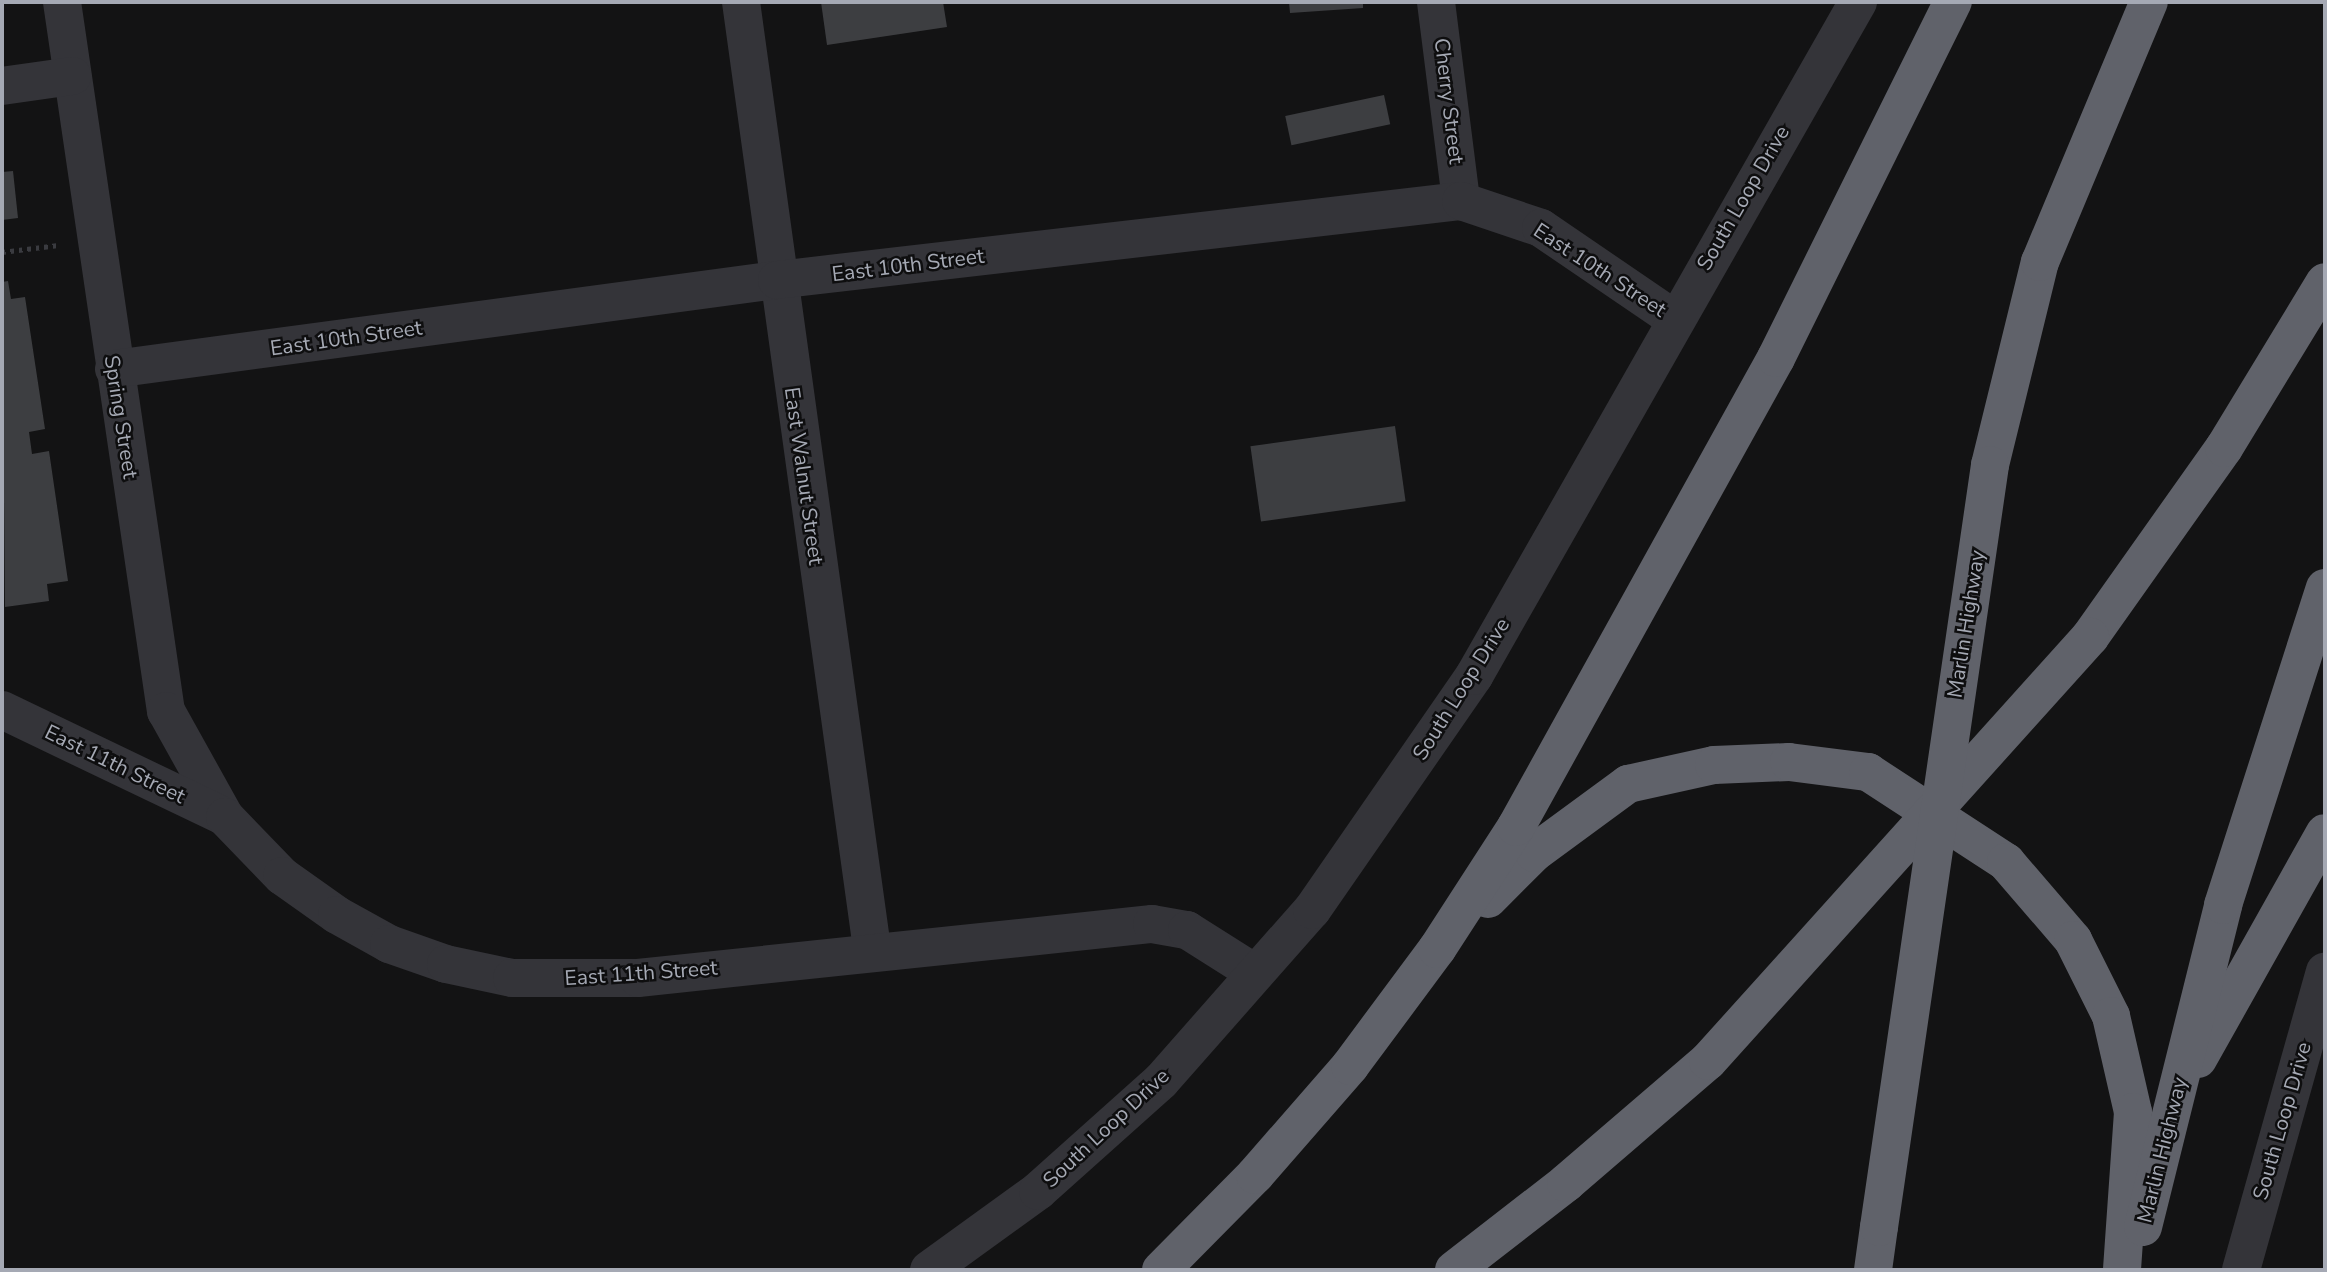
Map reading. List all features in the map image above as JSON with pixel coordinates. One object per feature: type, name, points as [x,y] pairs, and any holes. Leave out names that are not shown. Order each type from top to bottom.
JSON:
[{"type":"highway","points":[[1161,1270],[1255,1175],[1341,1076],[1437,949],[1548,772],[1776,358],[1953,2]]},
{"type":"highway","name":"Marlin Highway","points":[[1873,1270],[1990,465],[2040,262],[2149,2]]},
{"type":"highway","points":[[1454,1270],[1566,1183],[1708,1060],[2090,637],[2224,448],[2325,282]]},
{"type":"highway","name":"Marlin Highway","points":[[2132,1270],[2222,905],[2325,588]]},
{"type":"highway","points":[[1437,949],[1534,853],[1628,784],[1714,765],[1789,762],[1868,772],[2006,862],[2073,940],[2111,1016],[2133,1112],[2122,1270]]},
{"type":"highway","points":[[2173,1104],[2325,833]]},
{"type":"street","name":"Spring Street","points":[[62,2],[166,711],[225,817]]},
{"type":"street","name":"East Walnut Street","points":[[741,2],[777,280],[872,949]]},
{"type":"street","name":"Cherry Street","points":[[1436,2],[1461,201]]},
{"type":"street","name":"South Loop Drive","points":[[929,1270],[1038,1191],[1151,1090],[1312,910],[1474,676],[1674,318],[1858,2]]},
{"type":"street","points":[[2,86],[72,76]]},
{"type":"street","name":"East 10th Street","points":[[114,369],[777,280],[1461,201],[1541,228],[1674,318]]},
{"type":"street","name":"East 11th Street","points":[[2,709],[225,817],[282,876],[337,915],[389,944],[486,973],[580,981],[638,978],[872,949],[1152,924],[1187,930],[1255,973]]},
{"type":"street","name":"South Loop Drive","points":[[2241,1270],[2325,972]]},
{"type":"path","points":[[2,252],[67,243]]},
{"type":"building","points":[[821,2],[943,2],[947,27],[827,45]]},
{"type":"building","points":[[1289,2],[1363,2],[1363,8],[1290,13]]},
{"type":"building","points":[[1384,95],[1390,124],[1291,145],[1285,116]]},
{"type":"building","points":[[13,171],[18,218],[2,220],[2,172]]},
{"type":"building","points":[[8,281],[11,299],[25,297],[45,429],[29,432],[32,454],[49,451],[68,581],[47,584],[49,601],[5,607],[2,282]]},
{"type":"building","points":[[1395,426],[1406,501],[1261,522],[1250,446]]}]
